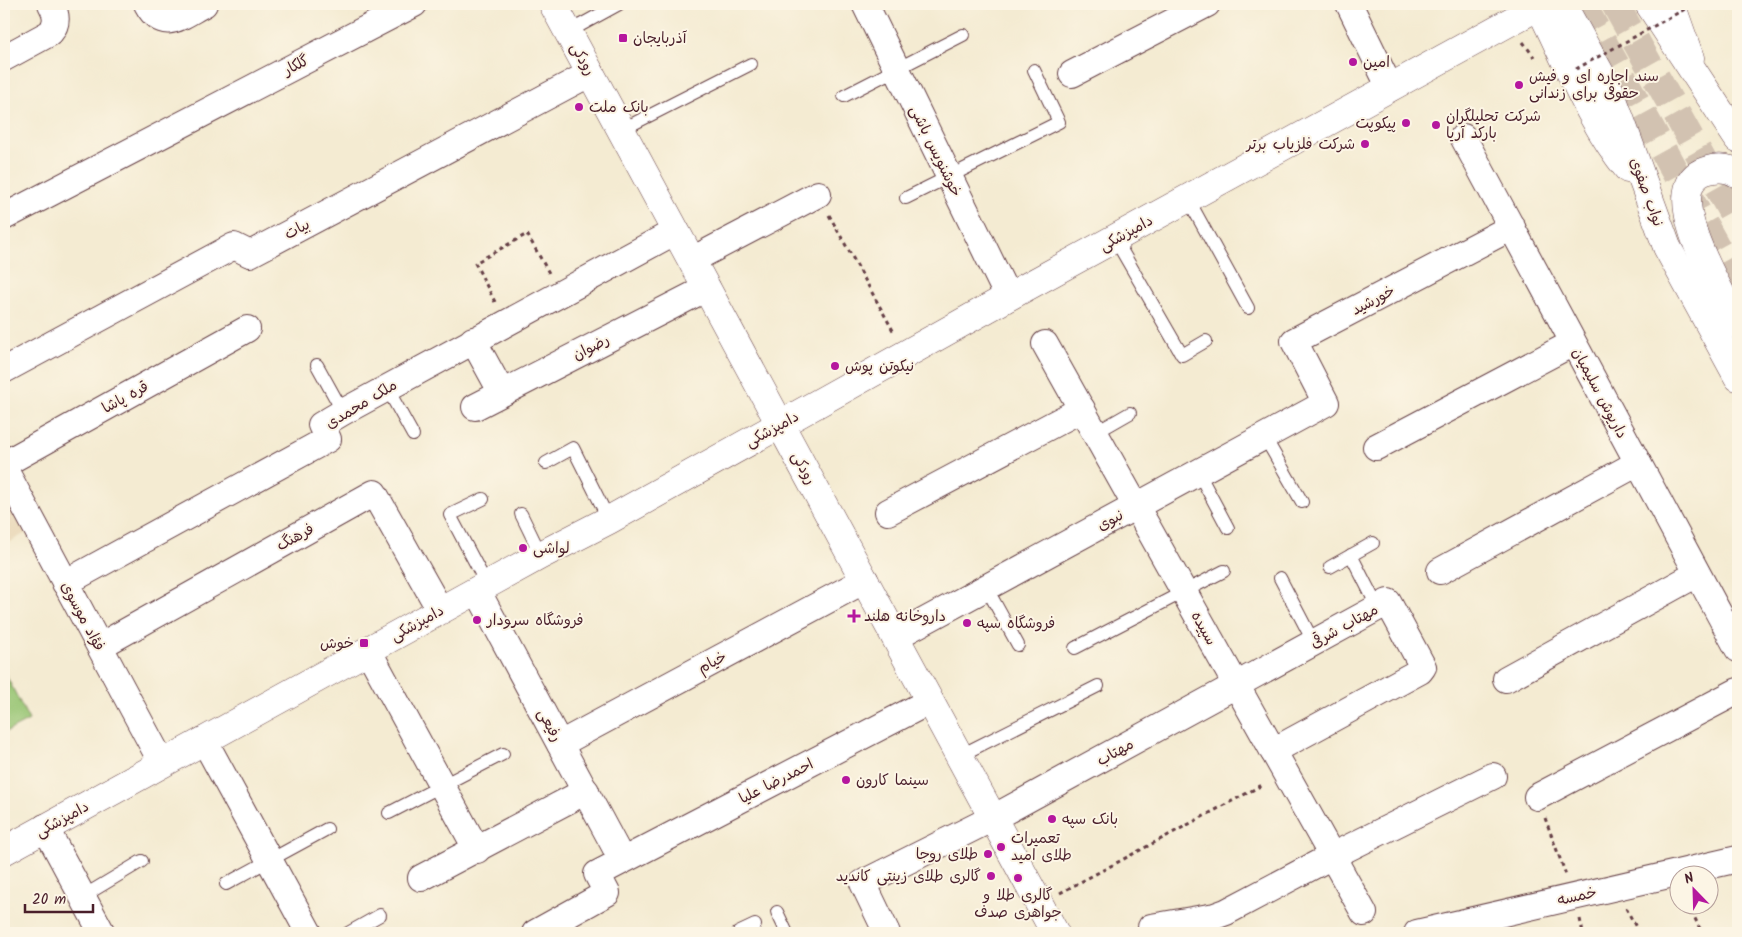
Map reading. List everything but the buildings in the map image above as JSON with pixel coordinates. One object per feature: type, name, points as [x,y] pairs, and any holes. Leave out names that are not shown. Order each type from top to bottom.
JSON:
[{"type":"main road","name":"رودکی","points":[[553,4],[1055,933]]},
{"type":"main road","points":[[1649,4],[1738,139]]},
{"type":"main road","points":[[1671,4],[1696,74]]},
{"type":"main road","name":"دامپزشکی","points":[[4,851],[482,587],[609,520],[1008,297],[1546,5]]},
{"type":"main road","name":"نواب صفوی","points":[[1546,5],[1610,91],[1667,247],[1738,377]]},
{"type":"main road","points":[[1738,174],[1720,168],[1704,171],[1698,175],[1689,188],[1687,203],[1691,228],[1700,250],[1738,325]]},
{"type":"street","points":[[4,58],[50,33],[55,27],[57,19],[56,12],[51,4]]},
{"type":"street","points":[[147,4],[156,17],[164,21],[172,20],[204,4]]},
{"type":"street","name":"گلکار","points":[[4,217],[414,4]]},
{"type":"street","name":"خوشنویس باشی","points":[[865,4],[1008,297]]},
{"type":"street","points":[[1072,74],[1207,4]]},
{"type":"street","points":[[1349,4],[1390,88]]},
{"type":"street","name":"بیات","points":[[4,370],[234,246],[250,254],[591,73]]},
{"type":"street","name":"داریوش سلیمیان","points":[[1463,137],[1738,649]]},
{"type":"street","points":[[692,260],[818,194]]},
{"type":"street","name":"خورشید","points":[[1326,403],[1294,341],[1512,227]]},
{"type":"street","name":"ملک محمدی","points":[[66,583],[328,440],[320,425],[505,322],[676,231]]},
{"type":"street","name":"رضوان","points":[[475,407],[707,288]]},
{"type":"street","name":"قره پاشا","points":[[4,464],[247,329]]},
{"type":"street","points":[[474,340],[502,393]]},
{"type":"street","points":[[1376,447],[1573,343]]},
{"type":"street","name":"سپیده","points":[[1045,344],[1364,913]]},
{"type":"street","name":"نبوی","points":[[895,637],[1326,403]]},
{"type":"street","points":[[888,512],[1082,409]]},
{"type":"street","points":[[1440,571],[1638,463]]},
{"type":"street","name":"فؤاد موسوی","points":[[4,468],[162,763]]},
{"type":"street","name":"فرهنگ","points":[[100,646],[374,493],[440,610]]},
{"type":"street","points":[[1506,679],[1697,574]]},
{"type":"street","name":"خیام","points":[[560,744],[864,580]]},
{"type":"street","name":"رفیعی","points":[[482,587],[560,744],[622,860]]},
{"type":"street","name":"مهتاب شرقی","points":[[1236,685],[1388,602],[1423,667],[1420,671],[1279,762]]},
{"type":"street","points":[[368,650],[477,850]]},
{"type":"street","name":"مهتاب","points":[[887,933],[863,883],[993,818],[1236,685]]},
{"type":"street","points":[[1537,797],[1738,691]]},
{"type":"street","name":"احمدرضا علیا","points":[[535,933],[607,894],[596,874],[930,701]]},
{"type":"street","points":[[204,740],[309,933]]},
{"type":"street","points":[[1152,927],[1215,916],[1226,912],[1332,856],[1493,776]]},
{"type":"street","points":[[421,878],[586,791]]},
{"type":"street","points":[[46,827],[102,933]]},
{"type":"street","name":"خمسه","points":[[1417,933],[1738,859]]},
{"type":"lane","points":[[568,32],[619,4]]},
{"type":"lane","points":[[844,96],[962,35]]},
{"type":"lane","points":[[621,130],[750,64]]},
{"type":"lane","points":[[906,198],[1058,122],[1034,70]]},
{"type":"lane","points":[[1188,199],[1248,308]]},
{"type":"lane","points":[[1116,239],[1182,355],[1206,341]]},
{"type":"lane","points":[[317,365],[343,412]]},
{"type":"lane","points":[[387,388],[413,435]]},
{"type":"lane","points":[[1095,433],[1130,413]]},
{"type":"lane","points":[[1264,436],[1302,502]]},
{"type":"lane","points":[[546,463],[573,448],[609,520]]},
{"type":"lane","points":[[1198,472],[1228,528]]},
{"type":"lane","points":[[482,587],[450,514],[483,499]]},
{"type":"lane","points":[[521,514],[541,555]]},
{"type":"lane","points":[[1330,567],[1373,543]]},
{"type":"lane","points":[[1351,555],[1378,608]]},
{"type":"lane","points":[[1075,648],[1224,571]]},
{"type":"lane","points":[[1280,578],[1314,643]]},
{"type":"lane","points":[[986,587],[1018,644]]},
{"type":"lane","points":[[959,756],[1098,686]]},
{"type":"lane","points":[[389,813],[503,754]]},
{"type":"lane","points":[[226,884],[327,829]]},
{"type":"lane","points":[[82,897],[142,861]]},
{"type":"lane","points":[[777,912],[787,933]]},
{"type":"lane","points":[[348,933],[380,916]]},
{"type":"lane","points":[[738,933],[755,925]]},
{"type":"path","points":[[1576,69],[1694,4]]},
{"type":"path","points":[[818,194],[906,354]]},
{"type":"path","points":[[505,322],[475,263],[528,234],[560,293]]},
{"type":"path","points":[[1040,904],[1094,875],[1279,762]]},
{"type":"path","points":[[1537,797],[1574,897]]},
{"type":"path","points":[[1693,914],[1702,933]]},
{"type":"shaded area","points":[[4,491],[26,533],[4,545]]},
{"type":"green space","points":[[4,671],[29,720],[4,733]]},
{"type":"tunnel","points":[[1582,4],[1738,286]]},
{"type":"tunnel","points":[[1615,4],[1738,223]]},
{"type":"place","name":"آذربایجان","points":[[623,38]]},
{"type":"place","name":"امین","points":[[1353,62]]},
{"type":"place","name":"سند اجاره ای و فیش حقوقی برای زندانی","points":[[1519,85]]},
{"type":"place","name":"بانک ملت","points":[[579,107]]},
{"type":"place","name":"پیکوپت","points":[[1406,123]]},
{"type":"place","name":"شرکت تحلیلگران بارکد آریا","points":[[1436,125]]},
{"type":"place","name":"شرکت فلزیاب برتر","points":[[1365,144]]},
{"type":"place","name":"نیکوتن پوش","points":[[835,366]]},
{"type":"place","name":"لواشی","points":[[523,548]]},
{"type":"place","name":"داروخانه هلند","points":[[854,616]]},
{"type":"place","name":"فروشگاه سرودار","points":[[477,620]]},
{"type":"place","name":"فروشگاه سپه","points":[[967,623]]},
{"type":"place","name":"خوش","points":[[364,643]]},
{"type":"place","name":"سینما کارون","points":[[846,780]]},
{"type":"place","name":"بانک سپه","points":[[1052,819]]},
{"type":"place","name":"تعمیرات طلای امید","points":[[1001,847]]},
{"type":"place","name":"طلای روجا","points":[[988,854]]},
{"type":"place","name":"گالری طلای زینتی کاندید","points":[[991,876]]},
{"type":"place","name":"گالری طلا و جواهری صدف","points":[[1018,878]]}]
